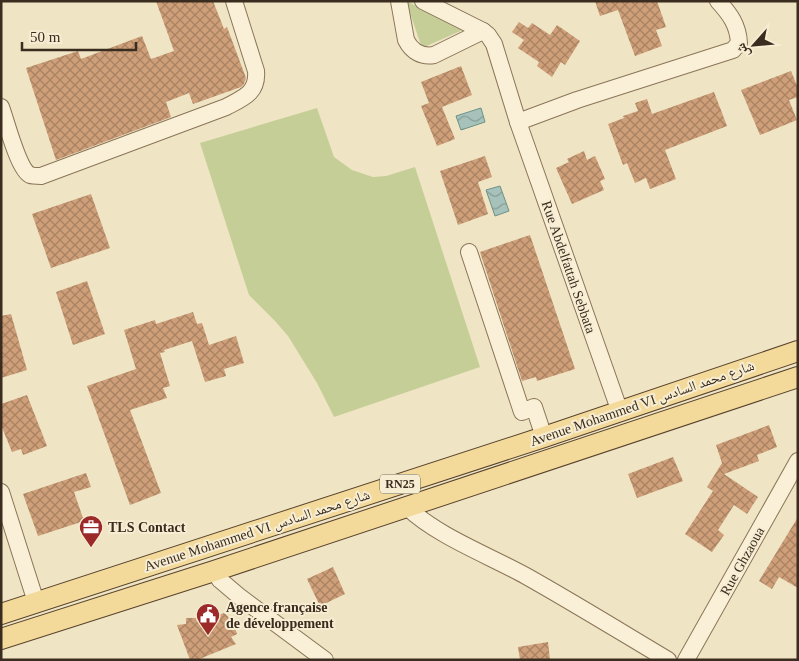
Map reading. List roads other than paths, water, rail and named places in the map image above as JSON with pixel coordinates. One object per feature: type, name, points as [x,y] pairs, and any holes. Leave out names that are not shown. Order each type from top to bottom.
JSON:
[{"type":"main road","name":"Avenue Mohammed VI شارع محمد السادس","points":[[1,614],[620,412],[798,351]]},
{"type":"main road","name":"Avenue Mohammed VI شارع محمد السادس","points":[[1,639],[214,571],[798,377]]},
{"type":"street","points":[[1,106],[19,160],[25,171],[31,176],[41,176],[226,108],[244,98],[254,89],[257,79],[234,1]]},
{"type":"street","points":[[398,1],[406,40],[413,50],[423,55],[428,56],[439,53],[484,31]]},
{"type":"street","points":[[423,1],[484,31]]},
{"type":"street","points":[[518,122],[577,100],[733,50],[739,43],[735,23],[718,1]]},
{"type":"street","name":"Rue Abdelfattah Sebbata","points":[[484,31],[494,44],[518,122],[620,412]]},
{"type":"street","points":[[469,252],[522,412],[534,407],[544,437]]},
{"type":"street","name":"Rue Ghzaoua","points":[[686,660],[798,462]]},
{"type":"street","points":[[1,492],[36,602]]},
{"type":"street","points":[[407,506],[436,529],[526,576],[668,660]]},
{"type":"street","points":[[214,571],[220,580],[240,597],[325,660]]},
{"type":"water","points":[[481,108],[485,122],[461,130],[456,116]]},
{"type":"water","points":[[500,186],[509,211],[495,216],[486,190]]},
{"type":"place","name":"TLS Contact","points":[[91,548]]},
{"type":"place","name":"Agence française de développement","points":[[208,636]]}]
